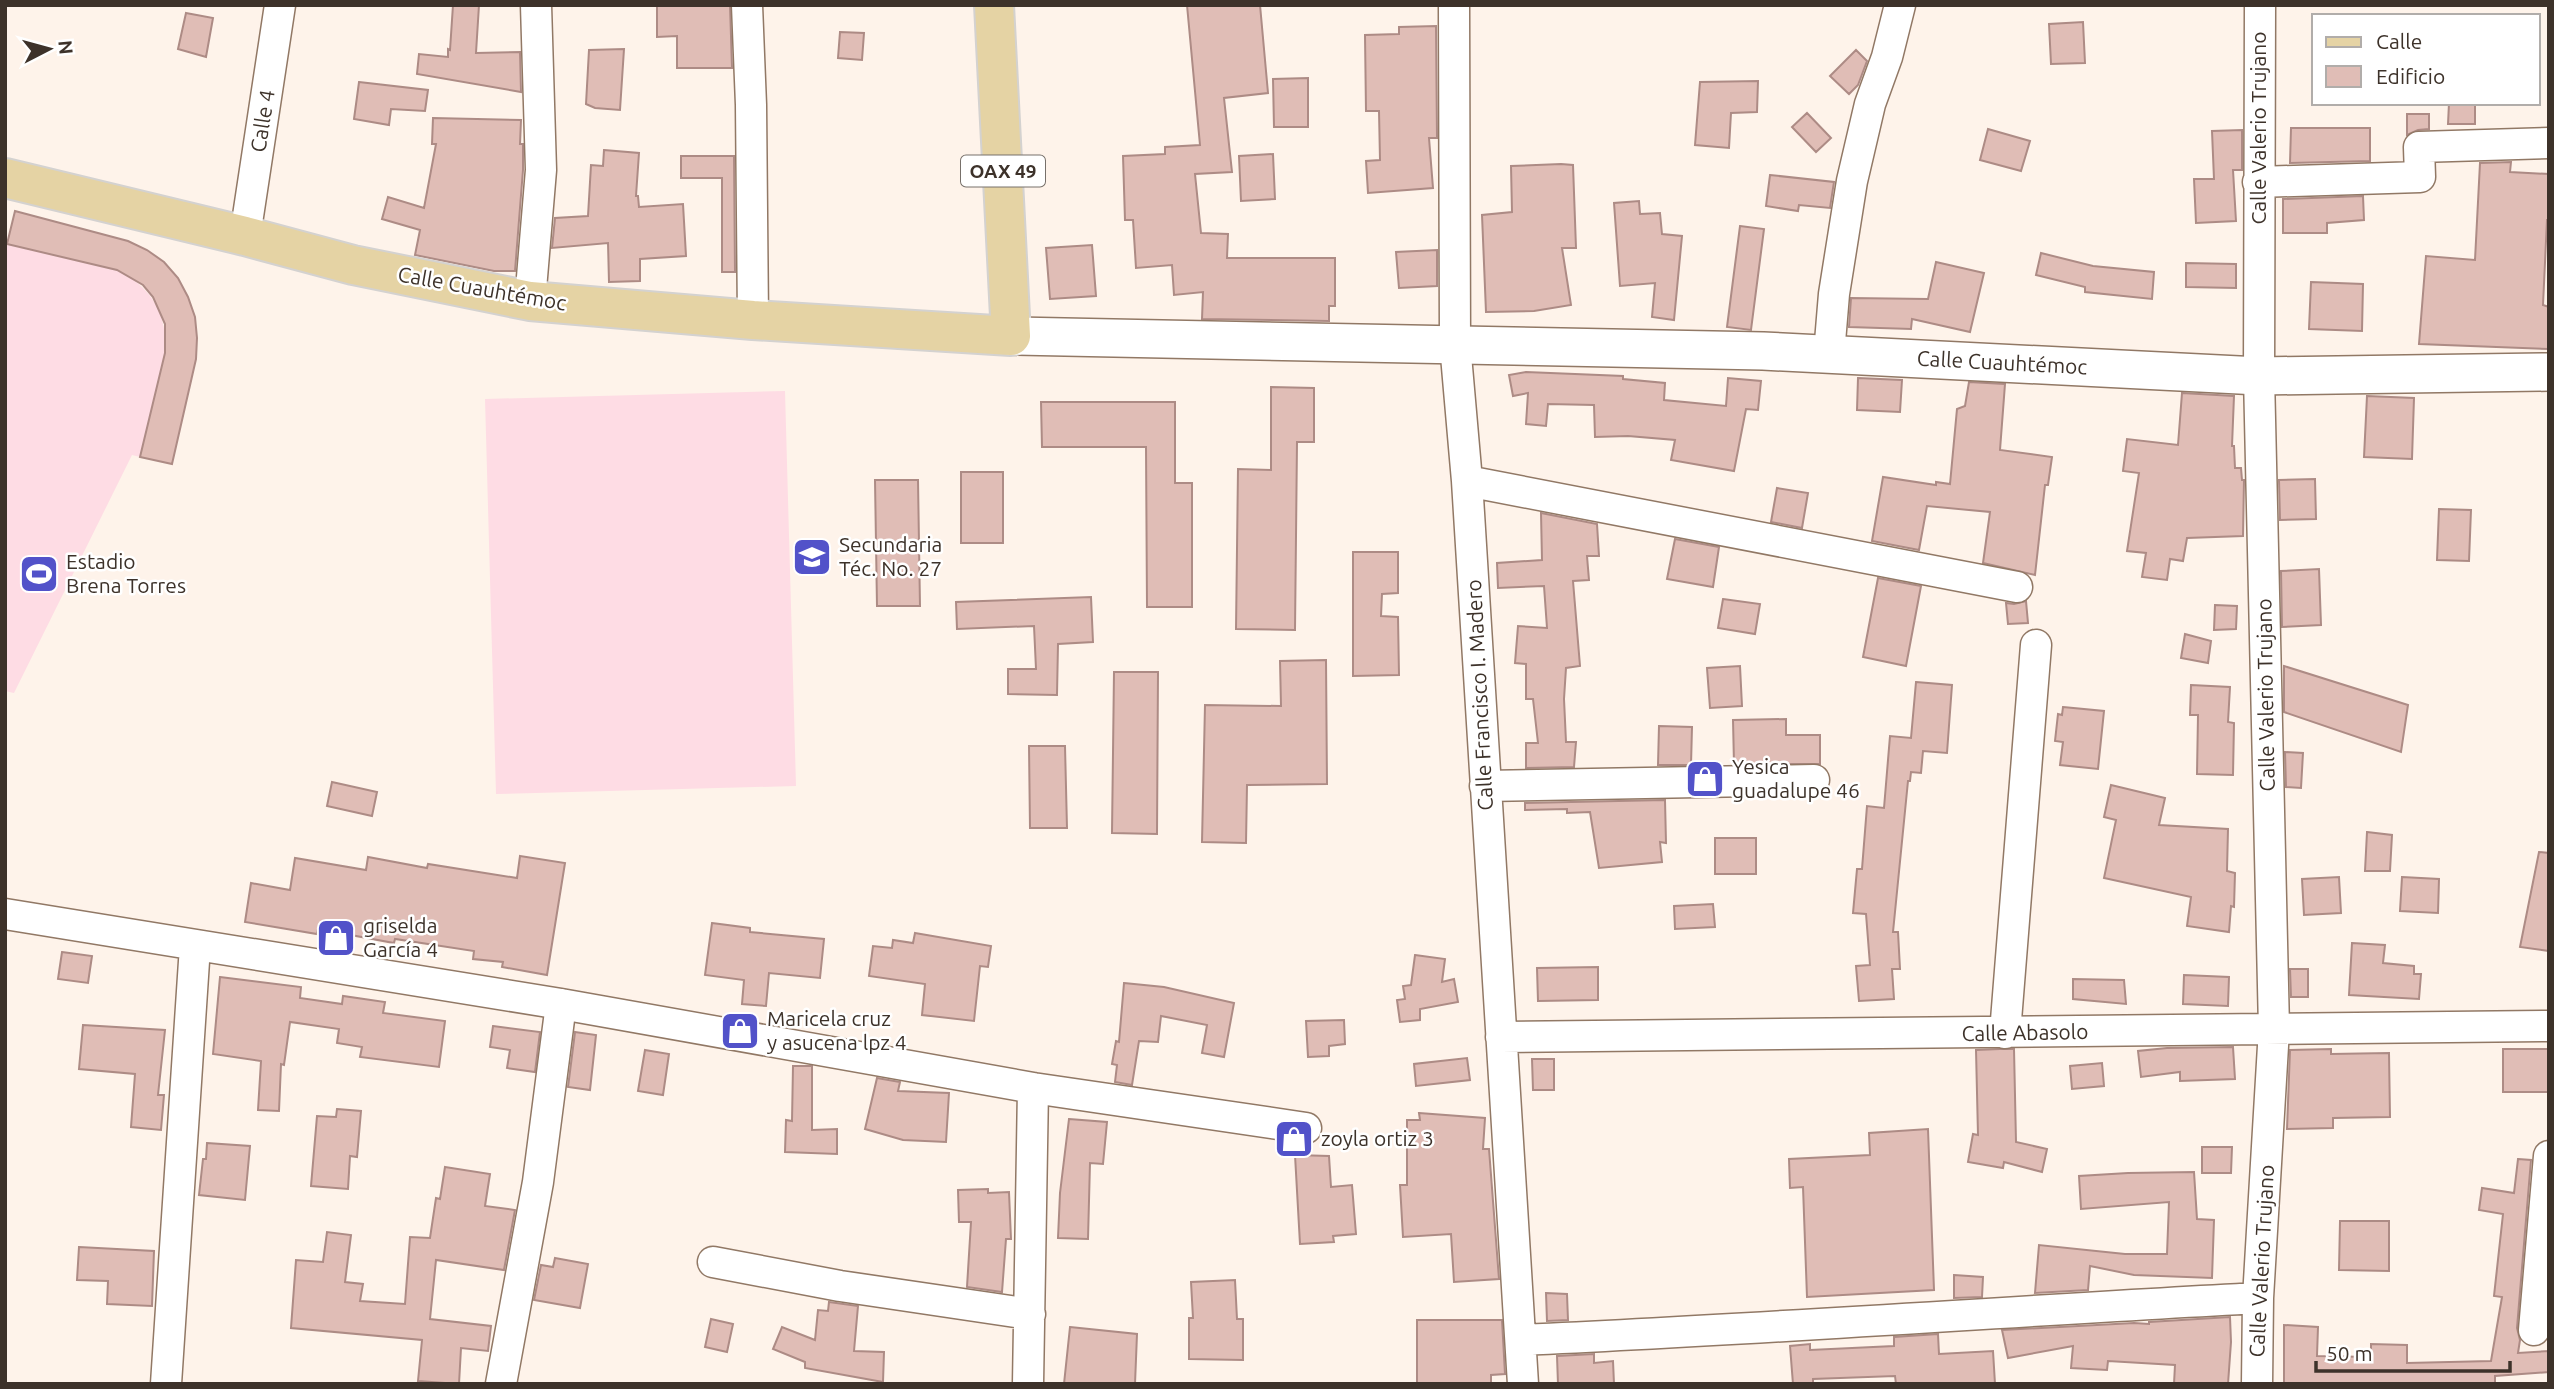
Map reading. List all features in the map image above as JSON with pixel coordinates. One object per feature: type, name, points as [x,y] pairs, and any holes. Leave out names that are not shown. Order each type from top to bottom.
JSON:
[{"type":"main road","name":"OAX 49","points":[[994,5],[1012,336]]},
{"type":"main road","name":"Calle Cuauhtémoc","points":[[5,178],[353,265],[530,301],[753,320],[1012,336]]},
{"type":"street","name":"Calle 4","points":[[245,236],[280,5]]},
{"type":"street","points":[[530,301],[541,170],[536,5]]},
{"type":"street","points":[[747,5],[751,104],[753,320]]},
{"type":"street","name":"Calle Francisco I. Madero","points":[[1454,5],[1455,344],[1467,481],[1523,1384]]},
{"type":"street","points":[[1829,354],[1834,294],[1852,181],[1870,104],[1887,57],[1900,5]]},
{"type":"street","name":"Calle Valerio Trujano","points":[[2257,1384],[2258,1298],[2274,1029],[2259,376],[2260,5]]},
{"type":"street","points":[[2258,182],[2420,177],[2420,147],[2549,143]]},
{"type":"street","name":"Calle Cuauhtémoc","points":[[1012,336],[1829,354],[2259,376],[2549,372]]},
{"type":"street","points":[[1467,481],[2017,587]]},
{"type":"street","points":[[2005,1033],[2036,645]]},
{"type":"street","points":[[1485,786],[1814,780]]},
{"type":"street","points":[[5,914],[561,1004],[1033,1088],[1306,1128]]},
{"type":"street","points":[[166,1384],[195,946]]},
{"type":"street","points":[[501,1384],[538,1182],[561,1004]]},
{"type":"street","name":"Calle Abasolo","points":[[1501,1037],[2549,1026]]},
{"type":"street","points":[[1028,1384],[1033,1088]]},
{"type":"street","points":[[2534,1330],[2549,1156]]},
{"type":"street","points":[[713,1262],[840,1286],[1030,1314]]},
{"type":"street","points":[[1521,1340],[1760,1329],[2053,1308],[2258,1298]]},
{"type":"shaded area","name":"Estadio Brena Torres","points":[[5,244],[117,270],[129,277],[140,285],[155,304],[164,326],[165,339],[165,353],[140,457],[132,455],[14,693],[5,691]]},
{"type":"shaded area","points":[[785,391],[796,786],[496,794],[485,399]]},
{"type":"building","points":[[453,5],[479,5],[476,53],[520,52],[521,92],[417,74],[419,54],[448,57]]},
{"type":"building","points":[[657,5],[730,5],[732,68],[677,68],[677,36],[657,37]]},
{"type":"building","points":[[1187,5],[1260,5],[1268,93],[1224,98],[1232,172],[1195,174],[1201,233],[1228,234],[1227,258],[1335,258],[1335,306],[1329,306],[1329,321],[1202,319],[1203,292],[1174,295],[1172,265],[1136,268],[1133,220],[1125,220],[1123,156],[1165,154],[1165,147],[1200,145]]},
{"type":"building","points":[[186,13],[213,18],[206,57],[178,49]]},
{"type":"building","points":[[2083,22],[2085,63],[2051,64],[2049,24]]},
{"type":"building","points":[[1436,26],[1437,138],[1429,138],[1433,188],[1368,193],[1366,161],[1380,160],[1379,111],[1366,111],[1365,35],[1399,34],[1399,27]]},
{"type":"building","points":[[840,32],[864,33],[862,60],[838,58]]},
{"type":"building","points":[[624,49],[620,110],[595,108],[586,104],[589,50]]},
{"type":"building","points":[[1856,50],[1867,61],[1858,85],[1849,94],[1830,76]]},
{"type":"building","points":[[1308,78],[1308,127],[1274,127],[1273,79]]},
{"type":"building","points":[[1758,81],[1757,112],[1731,113],[1729,148],[1695,145],[1700,82]]},
{"type":"building","points":[[359,82],[428,90],[425,111],[391,109],[389,125],[354,119]]},
{"type":"building","points":[[2449,105],[2475,105],[2475,124],[2448,124]]},
{"type":"building","points":[[1807,113],[1831,138],[1816,152],[1792,127]]},
{"type":"building","points":[[2407,114],[2429,114],[2429,129],[2407,135]]},
{"type":"building","points":[[433,118],[521,120],[523,170],[515,271],[494,271],[415,255],[420,230],[382,219],[388,197],[424,208],[436,144],[432,144]]},
{"type":"building","points":[[2291,128],[2370,128],[2370,161],[2290,163]]},
{"type":"building","points":[[1988,129],[2030,141],[2021,171],[1980,160]]},
{"type":"building","points":[[2242,130],[2242,170],[2233,170],[2236,221],[2196,223],[2194,179],[2214,179],[2212,131]]},
{"type":"building","points":[[604,150],[639,153],[636,196],[639,207],[683,204],[686,256],[640,259],[640,281],[609,282],[608,243],[552,248],[555,218],[588,216],[591,165],[603,166]]},
{"type":"building","points":[[1273,154],[1275,199],[1241,201],[1239,156]]},
{"type":"building","points":[[681,156],[734,156],[735,272],[722,272],[722,178],[681,178]]},
{"type":"building","points":[[2511,162],[2510,172],[2549,174],[2549,220],[2543,305],[2549,307],[2549,349],[2419,344],[2426,256],[2475,260],[2480,163]]},
{"type":"building","points":[[1573,165],[1576,248],[1562,248],[1571,305],[1534,311],[1486,312],[1482,215],[1512,212],[1511,166]]},
{"type":"building","points":[[1770,175],[1834,182],[1830,208],[1799,205],[1798,211],[1766,206]]},
{"type":"building","points":[[2363,196],[2364,220],[2327,223],[2327,233],[2283,233],[2283,199]]},
{"type":"building","points":[[1639,201],[1640,214],[1660,213],[1662,234],[1682,236],[1674,320],[1652,317],[1655,283],[1620,286],[1614,203]]},
{"type":"building","points":[[15,211],[128,241],[164,262],[178,278],[195,317],[197,338],[196,359],[172,464],[140,457],[165,353],[165,324],[153,297],[143,285],[117,270],[7,244]]},
{"type":"building","points":[[1740,226],[1764,229],[1751,330],[1727,327]]},
{"type":"building","points":[[1092,245],[1096,296],[1050,299],[1046,248]]},
{"type":"building","points":[[1437,250],[1437,286],[1399,288],[1396,252]]},
{"type":"building","points":[[2041,253],[2093,266],[2154,272],[2152,299],[2085,292],[2085,287],[2036,275]]},
{"type":"building","points":[[1936,262],[1984,273],[1970,332],[1912,319],[1911,329],[1849,327],[1851,298],[1928,299]]},
{"type":"building","points":[[2186,263],[2236,264],[2236,288],[2186,287]]},
{"type":"building","points":[[2311,282],[2363,284],[2362,331],[2309,329]]},
{"type":"building","points":[[1526,372],[1623,376],[1623,379],[1665,383],[1664,400],[1726,406],[1728,378],[1761,381],[1758,410],[1746,409],[1734,471],[1671,460],[1675,440],[1628,436],[1595,437],[1594,405],[1548,404],[1546,426],[1526,424],[1528,393],[1513,396],[1509,375]]},
{"type":"building","points":[[1858,378],[1902,380],[1900,412],[1857,410]]},
{"type":"building","points":[[1969,382],[2005,384],[2000,450],[2052,457],[2048,485],[2045,485],[2035,575],[1983,563],[1990,512],[1927,506],[1919,550],[1872,541],[1883,477],[1936,485],[1936,482],[1950,484],[1957,409],[1965,406]]},
{"type":"building","points":[[1271,387],[1314,388],[1314,442],[1297,442],[1295,630],[1236,629],[1238,469],[1271,470]]},
{"type":"building","points":[[2182,393],[2234,396],[2232,446],[2235,468],[2241,468],[2244,480],[2243,536],[2187,538],[2183,561],[2170,559],[2167,580],[2142,577],[2146,553],[2127,551],[2139,473],[2123,471],[2127,439],[2178,445]]},
{"type":"building","points":[[2367,396],[2414,398],[2412,459],[2364,457]]},
{"type":"building","points":[[1041,402],[1175,402],[1175,483],[1192,483],[1192,607],[1147,607],[1146,447],[1042,447]]},
{"type":"building","points":[[961,472],[1003,472],[1003,543],[961,543]]},
{"type":"building","points":[[2315,479],[2316,519],[2280,520],[2279,480]]},
{"type":"building","points":[[875,480],[918,480],[920,606],[877,606]]},
{"type":"building","points":[[1777,488],[1808,493],[1802,528],[1771,522]]},
{"type":"building","points":[[2439,509],[2471,510],[2469,561],[2437,560]]},
{"type":"building","points":[[1541,513],[1597,524],[1599,556],[1587,556],[1589,580],[1573,581],[1580,666],[1566,668],[1564,699],[1566,742],[1576,742],[1574,767],[1526,768],[1526,743],[1538,743],[1533,699],[1526,699],[1526,664],[1515,663],[1518,626],[1547,628],[1544,586],[1498,588],[1497,563],[1542,560]]},
{"type":"building","points":[[1675,539],[1719,547],[1713,587],[1667,579]]},
{"type":"building","points":[[1353,552],[1398,552],[1398,593],[1382,594],[1381,616],[1398,617],[1399,675],[1353,676]]},
{"type":"building","points":[[2319,569],[2321,625],[2282,627],[2281,571]]},
{"type":"building","points":[[1878,578],[1921,586],[1906,666],[1863,657]]},
{"type":"building","points":[[1091,597],[1093,642],[1058,644],[1057,695],[1008,694],[1008,669],[1036,669],[1034,626],[957,629],[956,602]]},
{"type":"building","points":[[1723,599],[1760,604],[1755,634],[1718,628]]},
{"type":"building","points":[[2026,601],[2028,623],[2008,624],[2006,603]]},
{"type":"building","points":[[2215,605],[2237,606],[2236,629],[2214,630]]},
{"type":"building","points":[[2185,634],[2211,641],[2208,663],[2181,658]]},
{"type":"building","points":[[1326,660],[1327,784],[1247,785],[1246,843],[1202,842],[1205,705],[1281,706],[1280,661]]},
{"type":"building","points":[[1740,666],[1742,706],[1710,708],[1707,668]]},
{"type":"building","points":[[2284,666],[2408,705],[2401,752],[2284,712]]},
{"type":"building","points":[[1114,672],[1158,672],[1157,834],[1112,833]]},
{"type":"building","points":[[1916,682],[1952,685],[1947,753],[1923,751],[1921,773],[1911,772],[1908,781],[1893,932],[1898,932],[1900,969],[1892,969],[1894,999],[1859,1001],[1856,966],[1870,965],[1866,914],[1853,913],[1857,869],[1862,869],[1867,806],[1884,808],[1890,736],[1911,738]]},
{"type":"building","points":[[2191,685],[2230,687],[2228,722],[2234,723],[2233,775],[2197,774],[2198,715],[2190,715]]},
{"type":"building","points":[[2063,707],[2104,711],[2098,769],[2060,765],[2063,742],[2055,741],[2058,714],[2062,715]]},
{"type":"building","points":[[1786,719],[1786,735],[1820,735],[1820,764],[1734,764],[1733,720]]},
{"type":"building","points":[[1659,726],[1692,727],[1691,765],[1658,765]]},
{"type":"building","points":[[1029,746],[1065,746],[1067,828],[1030,828]]},
{"type":"building","points":[[2285,752],[2303,753],[2301,788],[2286,787]]},
{"type":"building","points":[[332,782],[377,792],[372,816],[327,806]]},
{"type":"building","points":[[2111,785],[2165,798],[2159,825],[2228,829],[2227,871],[2235,873],[2234,907],[2231,906],[2229,932],[2187,926],[2191,897],[2104,878],[2116,820],[2104,817]]},
{"type":"building","points":[[1665,800],[1666,843],[1660,842],[1662,862],[1599,868],[1590,812],[1567,813],[1567,809],[1525,810],[1525,803]]},
{"type":"building","points":[[2367,832],[2392,835],[2390,871],[2365,871]]},
{"type":"building","points":[[1715,838],[1756,838],[1756,874],[1715,874]]},
{"type":"building","points":[[2539,852],[2549,853],[2549,951],[2520,947]]},
{"type":"building","points":[[520,856],[565,863],[547,975],[502,967],[503,962],[473,959],[474,951],[395,939],[394,943],[318,929],[317,934],[245,922],[251,883],[290,890],[295,858],[366,870],[368,857],[427,868],[428,864],[517,878]]},
{"type":"building","points":[[2339,877],[2341,913],[2304,915],[2302,879]]},
{"type":"building","points":[[2402,877],[2439,879],[2438,913],[2400,911]]},
{"type":"building","points":[[1713,904],[1715,927],[1675,929],[1674,906]]},
{"type":"building","points":[[712,923],[750,928],[750,932],[824,939],[820,978],[769,973],[766,1006],[742,1004],[744,980],[705,975]]},
{"type":"building","points":[[915,933],[991,946],[988,967],[980,966],[974,1021],[922,1015],[925,984],[869,976],[873,946],[892,948],[893,940],[913,943]]},
{"type":"building","points":[[2352,943],[2385,945],[2383,963],[2414,966],[2414,974],[2421,974],[2419,999],[2349,995]]},
{"type":"building","points":[[62,952],[92,956],[88,983],[58,979]]},
{"type":"building","points":[[1415,955],[1445,959],[1442,982],[1454,979],[1458,1002],[1420,1009],[1420,1020],[1400,1022],[1397,1000],[1405,999],[1403,986],[1411,985]]},
{"type":"building","points":[[1598,967],[1598,1000],[1538,1001],[1537,968]]},
{"type":"building","points":[[2290,969],[2308,969],[2308,997],[2291,997]]},
{"type":"building","points":[[2184,975],[2229,977],[2228,1006],[2183,1004]]},
{"type":"building","points":[[220,977],[301,987],[300,998],[342,1004],[343,996],[385,1002],[383,1013],[445,1021],[439,1067],[360,1057],[362,1047],[337,1043],[339,1029],[290,1022],[284,1065],[281,1064],[279,1111],[258,1110],[261,1061],[213,1054]]},
{"type":"building","points":[[2073,979],[2124,980],[2126,1004],[2073,999]]},
{"type":"building","points":[[1124,983],[1164,987],[1234,1003],[1224,1057],[1202,1053],[1207,1025],[1161,1016],[1158,1042],[1139,1041],[1132,1085],[1115,1082],[1117,1065],[1112,1064],[1116,1041],[1119,1042]]},
{"type":"building","points":[[1344,1020],[1345,1044],[1329,1046],[1329,1056],[1308,1057],[1306,1021]]},
{"type":"building","points":[[83,1025],[165,1030],[158,1095],[164,1095],[161,1130],[131,1127],[135,1074],[79,1069]]},
{"type":"building","points":[[493,1026],[540,1032],[535,1072],[507,1068],[510,1050],[490,1047]]},
{"type":"building","points":[[575,1032],[596,1035],[590,1090],[568,1087]]},
{"type":"building","points":[[2233,1047],[2235,1079],[2180,1081],[2180,1072],[2141,1077],[2138,1051]]},
{"type":"building","points":[[2014,1049],[2016,1142],[2047,1149],[2042,1172],[2004,1162],[2003,1168],[1968,1162],[1973,1134],[1978,1135],[1976,1050]]},
{"type":"building","points":[[2331,1049],[2331,1054],[2389,1053],[2390,1117],[2333,1118],[2333,1128],[2287,1129],[2290,1050]]},
{"type":"building","points":[[2503,1049],[2548,1049],[2548,1092],[2503,1092]]},
{"type":"building","points":[[645,1050],[669,1054],[663,1095],[638,1091]]},
{"type":"building","points":[[1467,1058],[1470,1080],[1416,1086],[1414,1064]]},
{"type":"building","points":[[1532,1059],[1554,1059],[1554,1090],[1533,1090]]},
{"type":"building","points":[[2102,1063],[2104,1086],[2072,1089],[2070,1066]]},
{"type":"building","points":[[793,1066],[812,1066],[812,1130],[837,1129],[837,1154],[785,1152],[786,1120],[792,1121]]},
{"type":"building","points":[[877,1078],[900,1082],[898,1091],[949,1093],[946,1142],[903,1140],[865,1129]]},
{"type":"building","points":[[337,1109],[361,1111],[357,1157],[350,1156],[348,1189],[311,1186],[317,1116],[336,1117]]},
{"type":"building","points":[[1419,1113],[1485,1118],[1483,1149],[1489,1149],[1499,1279],[1454,1282],[1451,1234],[1403,1237],[1400,1185],[1407,1185],[1407,1120],[1420,1120]]},
{"type":"building","points":[[1069,1119],[1107,1122],[1103,1164],[1090,1163],[1088,1239],[1058,1238],[1060,1193]]},
{"type":"building","points":[[1928,1129],[1934,1290],[1807,1297],[1803,1187],[1790,1188],[1789,1159],[1870,1155],[1869,1133]]},
{"type":"building","points":[[207,1143],[250,1146],[245,1200],[199,1195]]},
{"type":"building","points":[[2202,1147],[2232,1147],[2231,1173],[2202,1173]]},
{"type":"building","points":[[1295,1155],[1329,1156],[1331,1187],[1352,1185],[1356,1234],[1333,1236],[1334,1242],[1300,1244]]},
{"type":"building","points":[[2518,1159],[2531,1160],[2517,1328],[2520,1340],[2518,1353],[2549,1351],[2549,1372],[2495,1376],[2495,1384],[2284,1384],[2284,1325],[2318,1327],[2317,1356],[2371,1357],[2371,1344],[2407,1345],[2407,1363],[2491,1361],[2502,1297],[2494,1296],[2503,1214],[2479,1210],[2482,1188],[2514,1193]]},
{"type":"building","points":[[445,1167],[490,1174],[485,1206],[515,1210],[504,1270],[436,1260],[430,1319],[491,1326],[488,1351],[461,1348],[459,1384],[418,1381],[422,1340],[291,1328],[296,1260],[323,1262],[327,1232],[351,1235],[345,1282],[363,1284],[360,1301],[405,1304],[410,1237],[430,1238],[436,1198],[440,1199]]},
{"type":"building","points":[[2194,1172],[2197,1219],[2214,1220],[2212,1278],[2134,1275],[2090,1266],[2088,1290],[2035,1293],[2039,1245],[2125,1254],[2167,1254],[2169,1202],[2081,1209],[2079,1176]]},
{"type":"building","points":[[988,1189],[988,1193],[1009,1192],[1011,1239],[1006,1239],[1002,1292],[967,1287],[971,1222],[959,1222],[958,1190]]},
{"type":"building","points":[[2340,1221],[2389,1221],[2389,1271],[2339,1270]]},
{"type":"building","points":[[79,1247],[154,1251],[152,1306],[107,1304],[108,1281],[77,1280]]},
{"type":"building","points":[[555,1258],[588,1264],[580,1308],[534,1300],[541,1265],[553,1267]]},
{"type":"building","points":[[1954,1275],[1983,1277],[1982,1297],[1954,1298]]},
{"type":"building","points":[[1235,1280],[1237,1319],[1243,1319],[1243,1360],[1189,1359],[1189,1318],[1193,1318],[1191,1282]]},
{"type":"building","points":[[1546,1293],[1567,1294],[1568,1320],[1547,1321]]},
{"type":"building","points":[[829,1302],[858,1306],[854,1351],[884,1352],[883,1382],[805,1368],[805,1362],[773,1349],[782,1327],[815,1340],[818,1310],[828,1311]]},
{"type":"building","points":[[2230,1317],[2228,1384],[2174,1384],[2175,1365],[2108,1361],[2107,1370],[2071,1368],[2073,1346],[2008,1358],[2002,1330],[2149,1324]]},
{"type":"building","points":[[711,1319],[733,1324],[727,1352],[705,1347]]},
{"type":"building","points":[[1417,1320],[1502,1320],[1505,1374],[1491,1375],[1491,1384],[1417,1384]]},
{"type":"building","points":[[1070,1327],[1137,1334],[1135,1384],[1064,1384]]},
{"type":"building","points":[[1938,1334],[1939,1354],[1993,1351],[1995,1384],[1896,1384],[1895,1376],[1813,1379],[1813,1384],[1793,1384],[1790,1346],[1810,1344],[1810,1350],[1894,1346],[1894,1337]]},
{"type":"building","points":[[1594,1354],[1594,1363],[1613,1361],[1614,1384],[1558,1384],[1557,1356]]},
{"type":"place","name":"Secundaria Téc. No. 27","points":[[812,557]]},
{"type":"place","name":"Estadio Brena Torres","points":[[39,574]]},
{"type":"place","name":"Yesica guadalupe 46","points":[[1705,779]]},
{"type":"place","name":"griselda García 4","points":[[336,938]]},
{"type":"place","name":"Maricela cruz y asucena lpz 4","points":[[740,1031]]},
{"type":"place","name":"zoyla ortiz 3","points":[[1294,1139]]}]
